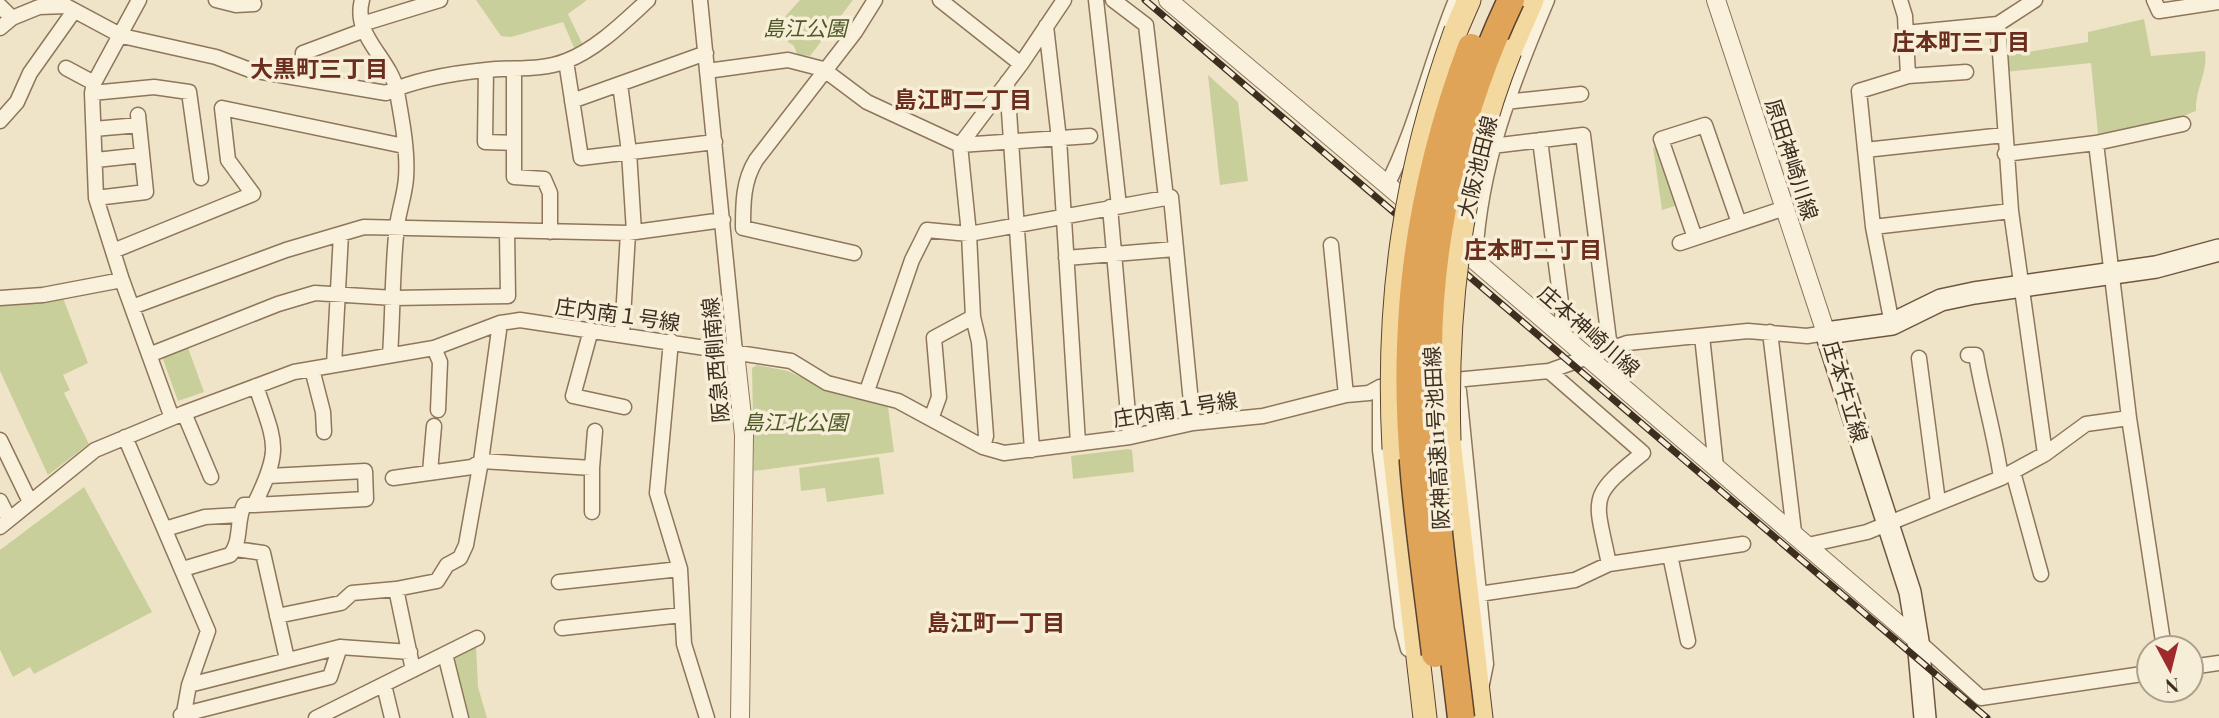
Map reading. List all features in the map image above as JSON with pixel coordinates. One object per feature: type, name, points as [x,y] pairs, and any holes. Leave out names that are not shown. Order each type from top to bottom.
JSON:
[{"type":"highway","name":"阪神高速11号池田線","points":[[1431,716],[1409,390],[1412,309],[1433,169],[1454,93],[1490,0]]},
{"type":"highway","name":"阪神高速11号池田線","points":[[1474,713],[1433,467],[1429,388],[1431,307],[1441,225],[1460,140],[1486,56],[1511,0]]},
{"type":"main road","points":[[1431,716],[1394,449],[1391,358],[1400,246],[1424,124],[1469,0]]},
{"type":"main road","name":"大阪池田線","points":[[1474,713],[1449,441],[1450,326],[1459,237],[1475,159],[1510,51],[1532,0]]},
{"type":"main road","name":"庄本牛立線","points":[[1925,718],[1918,641],[1910,592],[1890,522],[1826,333],[1892,324],[1941,300],[2156,267],[2219,250]]},
{"type":"street","points":[[139,0],[93,88],[96,198],[149,355],[211,477]]},
{"type":"street","points":[[216,0],[236,5],[254,4]]},
{"type":"street","points":[[362,0],[359,10],[362,27],[388,69],[396,88],[404,146],[406,178],[397,226],[390,355]]},
{"type":"street","points":[[301,77],[303,53],[362,27],[440,0]]},
{"type":"street","points":[[0,28],[12,18],[39,8],[66,6],[121,36],[216,57],[250,71],[301,77],[386,93],[396,88],[486,70],[514,69],[566,61],[630,17],[648,0]]},
{"type":"street","name":"阪急西側南線","points":[[700,0],[744,435],[740,718]]},
{"type":"street","points":[[854,253],[743,228],[747,174],[823,69],[855,32],[875,0]]},
{"type":"street","points":[[940,0],[1021,64]]},
{"type":"street","points":[[983,447],[986,436],[979,342],[973,317],[969,234],[960,145],[1021,64],[1064,0]]},
{"type":"street","points":[[1096,0],[1114,206],[1112,254],[1130,437]]},
{"type":"street","points":[[1114,0],[1146,25],[1166,198]]},
{"type":"street","name":"庄本神崎川線","points":[[1168,0],[1794,532],[1918,641]]},
{"type":"street","points":[[1387,185],[1399,161],[1436,48],[1455,0]]},
{"type":"street","points":[[1475,261],[1483,184],[1492,146],[1505,102],[1548,0]]},
{"type":"street","name":"原田神崎川線","points":[[1716,0],[1826,333]]},
{"type":"street","points":[[1900,0],[1908,76]]},
{"type":"street","points":[[1905,33],[1998,24],[2035,0]]},
{"type":"street","points":[[2154,0],[2160,11],[2219,2]]},
{"type":"street","points":[[0,6],[12,18]]},
{"type":"street","points":[[0,121],[17,102],[30,73],[74,10]]},
{"type":"street","points":[[1998,24],[2011,211],[2045,454]]},
{"type":"street","points":[[1046,26],[1059,139],[1078,443]]},
{"type":"street","points":[[572,101],[706,52]]},
{"type":"street","points":[[707,71],[788,60],[823,69],[867,102],[960,145],[1090,135]]},
{"type":"street","points":[[566,61],[581,158],[715,142]]},
{"type":"street","points":[[66,68],[93,88],[154,87],[190,92],[201,178]]},
{"type":"street","points":[[514,69],[514,177],[544,179],[550,193],[550,232]]},
{"type":"street","points":[[486,70],[485,142],[514,143]]},
{"type":"street","points":[[1892,324],[1872,228],[1859,91],[1908,76],[1966,72]]},
{"type":"street","points":[[1007,82],[1032,450]]},
{"type":"street","points":[[620,84],[629,152],[631,233],[622,334]]},
{"type":"street","points":[[1505,102],[1581,94]]},
{"type":"street","points":[[113,251],[253,194],[228,160],[222,108],[404,146]]},
{"type":"street","points":[[94,129],[138,120],[146,192],[96,198]]},
{"type":"street","points":[[2005,154],[2095,143],[2183,124]]},
{"type":"street","points":[[1695,238],[1661,139],[1705,125],[1739,223]]},
{"type":"street","points":[[1492,146],[1583,135],[1610,348]]},
{"type":"street","points":[[1865,150],[2004,135]]},
{"type":"street","points":[[1540,140],[1564,326],[1561,335]]},
{"type":"street","points":[[2095,143],[2129,418],[2162,634]]},
{"type":"street","points":[[96,160],[142,155]]},
{"type":"street","points":[[867,391],[912,260],[927,230],[969,234],[1171,197],[1193,423]]},
{"type":"street","points":[[1680,243],[1785,208]]},
{"type":"street","points":[[1872,228],[2011,211]]},
{"type":"street","points":[[132,307],[286,250],[364,227],[631,233],[723,220]]},
{"type":"street","points":[[149,355],[278,304],[315,293],[394,298],[508,296],[507,232]]},
{"type":"street","points":[[334,365],[341,234]]},
{"type":"street","points":[[1331,245],[1346,395]]},
{"type":"street","points":[[1066,258],[1175,249]]},
{"type":"street","points":[[0,298],[43,295],[122,280]]},
{"type":"street","points":[[1464,298],[1459,380],[1486,664],[1474,713]]},
{"type":"street","points":[[931,419],[939,397],[934,338],[973,317]]},
{"type":"street","name":"庄内南１号線","points":[[5,523],[95,450],[178,416],[256,386],[312,369],[434,348],[500,323],[520,320],[791,361],[827,383],[898,401],[983,447],[1004,453],[1130,437],[1193,423],[1263,416],[1346,395],[1369,393],[1380,387],[1549,371],[1627,343],[1770,332],[1807,336],[1826,333]]},
{"type":"street","points":[[277,616],[341,603],[352,593],[397,589],[437,581],[447,565],[460,558],[466,545],[481,461],[500,323]]},
{"type":"street","points":[[591,330],[573,396],[624,407]]},
{"type":"street","points":[[1770,332],[1794,532]]},
{"type":"street","points":[[1702,336],[1716,467]]},
{"type":"street","points":[[671,341],[657,492],[680,569],[684,644],[707,718]]},
{"type":"street","points":[[434,348],[440,362],[438,410]]},
{"type":"street","points":[[1968,355],[1976,355],[1983,397],[2041,574]]},
{"type":"street","points":[[1919,358],[1938,502]]},
{"type":"street","points":[[312,369],[323,412],[324,432]]},
{"type":"street","points":[[1549,371],[1643,453],[1604,485],[1597,504],[1609,564]]},
{"type":"street","points":[[254,505],[269,476],[275,454],[274,441],[256,386]]},
{"type":"street","points":[[1380,387],[1380,450],[1402,626],[1431,716]]},
{"type":"street","points":[[1808,545],[1867,532],[2007,475],[2045,454],[2086,424],[2129,418]]},
{"type":"street","points":[[430,472],[434,426]]},
{"type":"street","points":[[592,512],[595,430]]},
{"type":"street","points":[[125,437],[208,631],[189,685],[182,717],[330,677],[340,647]]},
{"type":"street","points":[[0,440],[30,502]]},
{"type":"street","points":[[393,478],[472,467],[481,461],[592,468]]},
{"type":"street","points":[[183,569],[230,555],[236,549],[239,514],[244,505],[366,499],[365,471],[269,476]]},
{"type":"street","points":[[0,501],[5,523]]},
{"type":"street","points":[[165,529],[205,517],[239,514]]},
{"type":"street","points":[[1479,594],[1575,580],[1609,564],[1743,544]]},
{"type":"street","points":[[236,549],[263,553],[287,659]]},
{"type":"street","points":[[1671,555],[1688,641]]},
{"type":"street","points":[[559,582],[680,569]]},
{"type":"street","points":[[397,589],[413,670]]},
{"type":"street","points":[[562,628],[682,615]]},
{"type":"street","points":[[322,717],[477,638]]},
{"type":"street","points":[[1918,641],[1980,698],[2135,675]]},
{"type":"street","points":[[189,685],[340,647],[410,652]]},
{"type":"street","points":[[445,654],[461,718]]},
{"type":"street","points":[[384,685],[392,718]]},
{"type":"green space","points":[[476,0],[587,0],[568,14],[583,45],[575,50],[563,22],[511,37],[501,36]]},
{"type":"green space","name":"島江公園","points":[[800,0],[853,0],[810,56],[797,54],[794,46],[775,33],[783,26],[781,21]]},
{"type":"green space","points":[[2144,19],[2151,56],[2205,51],[2205,67],[2197,95],[2196,111],[2173,120],[2098,134],[2091,63],[2005,72],[2003,56],[2088,42],[2088,32]]},
{"type":"green space","points":[[1208,75],[1238,102],[1248,181],[1220,185]]},
{"type":"green space","points":[[1653,147],[1660,150],[1678,205],[1662,210]]},
{"type":"green space","points":[[63,298],[88,363],[63,375],[70,390],[64,393],[89,444],[48,475],[0,371],[0,306]]},
{"type":"green space","points":[[187,345],[204,392],[178,401],[161,354]]},
{"type":"green space","name":"島江北公園","points":[[757,365],[788,371],[837,394],[888,407],[894,452],[754,471],[752,368]]},
{"type":"green space","points":[[1132,450],[1134,472],[1073,479],[1071,456]]},
{"type":"green space","points":[[879,457],[884,494],[827,502],[825,488],[801,491],[799,468]]},
{"type":"green space","points":[[84,487],[152,612],[34,674],[30,667],[13,677],[0,650],[0,550]]},
{"type":"green space","points":[[476,646],[478,687],[487,718],[465,718],[452,665],[454,658]]},
{"type":"railway","points":[[1145,0],[1987,718]]},
{"type":"district","name":"庄本町三丁目","points":[[1961,40]]},
{"type":"district","name":"大黒町三丁目","points":[[319,67]]},
{"type":"district","name":"島江町二丁目","points":[[963,98]]},
{"type":"district","name":"庄本町二丁目","points":[[1533,248]]},
{"type":"district","name":"島江町一丁目","points":[[996,621]]}]
